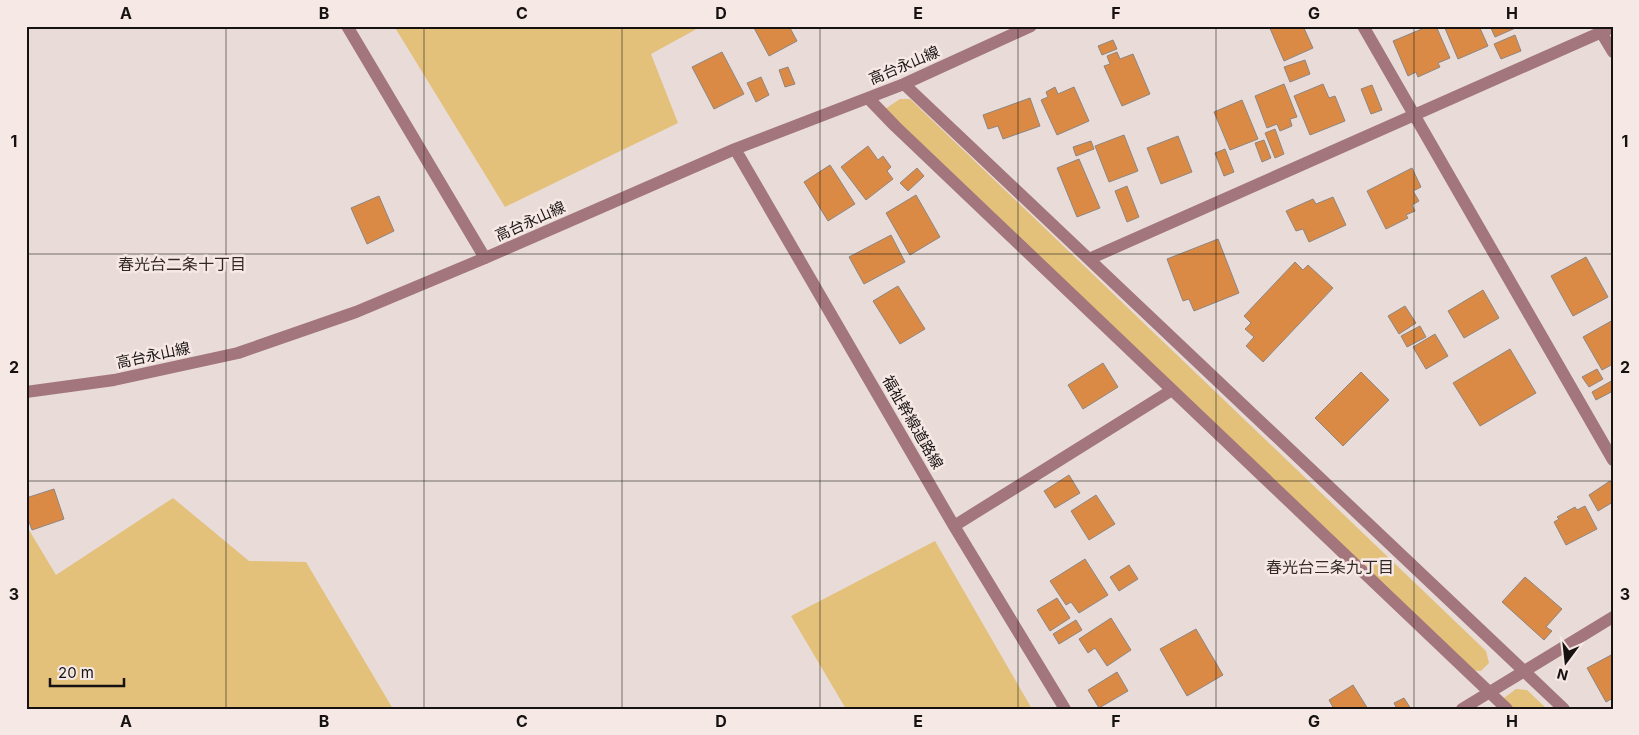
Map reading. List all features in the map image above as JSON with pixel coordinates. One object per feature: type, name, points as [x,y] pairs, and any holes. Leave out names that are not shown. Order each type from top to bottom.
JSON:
[{"type":"street","points":[[347,26],[485,258]]},
{"type":"street","name":"高台永山線","points":[[26,392],[114,380],[238,353],[356,312],[736,149],[904,84],[1031,26]]},
{"type":"street","points":[[1363,26],[1613,460]]},
{"type":"street","points":[[1089,258],[1607,30],[1613,52]]},
{"type":"street","points":[[904,84],[1564,709]]},
{"type":"street","points":[[868,98],[902,133],[1507,709]]},
{"type":"street","name":"福祉幹線道路線","points":[[736,149],[954,526],[1065,709]]},
{"type":"street","points":[[954,526],[1172,390]]},
{"type":"street","points":[[1462,709],[1613,617]]},
{"type":"shaded area","points":[[394,26],[702,26],[651,54],[678,123],[505,207]]},
{"type":"shaded area","points":[[900,99],[910,99],[1486,651],[1489,663],[1481,671],[1467,670],[885,109]]},
{"type":"shaded area","points":[[173,498],[249,561],[306,562],[393,709],[26,709],[26,525],[56,575]]},
{"type":"shaded area","points":[[935,541],[1032,709],[846,709],[791,616]]},
{"type":"shaded area","points":[[1516,689],[1527,690],[1547,709],[1506,709],[1504,698]]},
{"type":"building","points":[[753,26],[789,26],[797,41],[769,56]]},
{"type":"building","points":[[1269,26],[1303,26],[1313,48],[1284,61]]},
{"type":"building","points":[[1429,26],[1436,26],[1450,58],[1438,63],[1440,67],[1418,77],[1416,72],[1408,76],[1393,41]]},
{"type":"building","points":[[1444,26],[1479,26],[1488,46],[1458,59]]},
{"type":"building","points":[[1490,26],[1520,26],[1495,37]]},
{"type":"building","points":[[1515,35],[1521,51],[1501,59],[1494,44]]},
{"type":"building","points":[[1113,40],[1117,49],[1102,55],[1098,46]]},
{"type":"building","points":[[722,52],[744,94],[714,109],[692,67]]},
{"type":"building","points":[[1117,52],[1120,59],[1133,54],[1150,94],[1122,106],[1104,66],[1110,64],[1107,56]]},
{"type":"building","points":[[1305,60],[1310,74],[1290,82],[1284,67]]},
{"type":"building","points":[[788,67],[795,84],[785,87],[779,70]]},
{"type":"building","points":[[761,77],[769,95],[756,102],[747,83]]},
{"type":"building","points":[[1284,84],[1297,117],[1290,119],[1292,126],[1280,131],[1277,124],[1267,128],[1255,96]]},
{"type":"building","points":[[1323,84],[1329,98],[1335,96],[1345,121],[1310,135],[1294,96]]},
{"type":"building","points":[[1372,85],[1382,110],[1371,114],[1361,89]]},
{"type":"building","points":[[1055,87],[1058,94],[1074,87],[1089,121],[1057,135],[1041,100],[1048,97],[1046,92]]},
{"type":"building","points":[[1030,98],[1040,126],[1003,139],[998,126],[988,129],[983,115]]},
{"type":"building","points":[[1242,100],[1258,139],[1230,150],[1214,112]]},
{"type":"building","points":[[1275,129],[1284,154],[1275,158],[1265,133]]},
{"type":"building","points":[[1124,135],[1138,171],[1109,182],[1095,146]]},
{"type":"building","points":[[1178,136],[1192,172],[1161,184],[1147,148]]},
{"type":"building","points":[[1264,140],[1271,158],[1262,162],[1255,143]]},
{"type":"building","points":[[1091,141],[1094,149],[1076,156],[1073,147]]},
{"type":"building","points":[[868,146],[878,160],[883,156],[891,167],[887,171],[893,179],[866,200],[841,167]]},
{"type":"building","points":[[1225,149],[1234,172],[1224,176],[1215,153]]},
{"type":"building","points":[[1079,159],[1100,208],[1077,217],[1057,168]]},
{"type":"building","points":[[830,165],[855,204],[828,221],[804,182]]},
{"type":"building","points":[[917,168],[924,176],[908,191],[900,183]]},
{"type":"building","points":[[1412,168],[1421,187],[1413,191],[1419,201],[1412,205],[1415,211],[1406,215],[1408,218],[1386,229],[1367,191]]},
{"type":"building","points":[[1127,186],[1139,217],[1127,222],[1115,191]]},
{"type":"building","points":[[916,195],[940,237],[910,255],[886,213]]},
{"type":"building","points":[[379,196],[394,231],[367,244],[351,208]]},
{"type":"building","points":[[1333,197],[1346,225],[1309,242],[1303,229],[1296,231],[1286,211],[1313,199],[1316,204]]},
{"type":"building","points":[[891,235],[905,262],[864,284],[849,257]]},
{"type":"building","points":[[1218,239],[1239,293],[1194,311],[1189,299],[1183,301],[1167,259]]},
{"type":"building","points":[[1586,257],[1608,297],[1573,316],[1551,276]]},
{"type":"building","points":[[1295,262],[1303,270],[1308,265],[1333,288],[1263,362],[1246,346],[1254,337],[1245,329],[1251,323],[1244,316]]},
{"type":"building","points":[[898,286],[925,329],[900,344],[873,301]]},
{"type":"building","points":[[1483,290],[1499,318],[1464,338],[1448,311]]},
{"type":"building","points":[[1405,306],[1416,323],[1399,334],[1388,316]]},
{"type":"building","points":[[1613,320],[1613,364],[1602,370],[1583,337]]},
{"type":"building","points":[[1420,326],[1426,337],[1407,347],[1401,336]]},
{"type":"building","points":[[1435,334],[1448,356],[1426,369],[1413,347]]},
{"type":"building","points":[[1510,349],[1536,393],[1480,426],[1453,383]]},
{"type":"building","points":[[1103,363],[1118,387],[1083,409],[1068,385]]},
{"type":"building","points":[[1597,369],[1603,379],[1589,387],[1582,377]]},
{"type":"building","points":[[1361,372],[1389,400],[1343,446],[1315,418]]},
{"type":"building","points":[[1613,380],[1613,391],[1596,400],[1592,392]]},
{"type":"building","points":[[1069,475],[1080,493],[1055,508],[1044,491]]},
{"type":"building","points":[[1610,481],[1613,485],[1613,502],[1598,511],[1589,495]]},
{"type":"building","points":[[54,489],[64,519],[32,530],[26,514],[26,498]]},
{"type":"building","points":[[1096,495],[1115,524],[1089,540],[1071,511]]},
{"type":"building","points":[[1585,506],[1597,529],[1566,545],[1554,522],[1559,519],[1557,517],[1575,507],[1577,510]]},
{"type":"building","points":[[1085,559],[1108,595],[1079,613],[1071,602],[1066,605],[1050,581]]},
{"type":"building","points":[[1129,565],[1138,579],[1119,591],[1110,577]]},
{"type":"building","points":[[1525,577],[1562,609],[1546,627],[1552,631],[1544,640],[1502,602]]},
{"type":"building","points":[[1057,598],[1070,618],[1050,631],[1037,610]]},
{"type":"building","points":[[1111,618],[1131,650],[1107,666],[1095,648],[1088,653],[1079,639]]},
{"type":"building","points":[[1076,620],[1082,630],[1059,644],[1053,634]]},
{"type":"building","points":[[1196,629],[1223,675],[1187,696],[1160,649]]},
{"type":"building","points":[[1613,654],[1613,698],[1606,702],[1587,668]]},
{"type":"building","points":[[1117,672],[1128,691],[1099,708],[1088,690]]},
{"type":"building","points":[[1353,685],[1368,709],[1334,709],[1329,700]]},
{"type":"building","points":[[1404,698],[1411,709],[1397,709],[1394,703]]},
{"type":"district","name":"春光台二条十丁目","points":[[182,264]]},
{"type":"district","name":"春光台三条九丁目","points":[[1330,567]]}]
